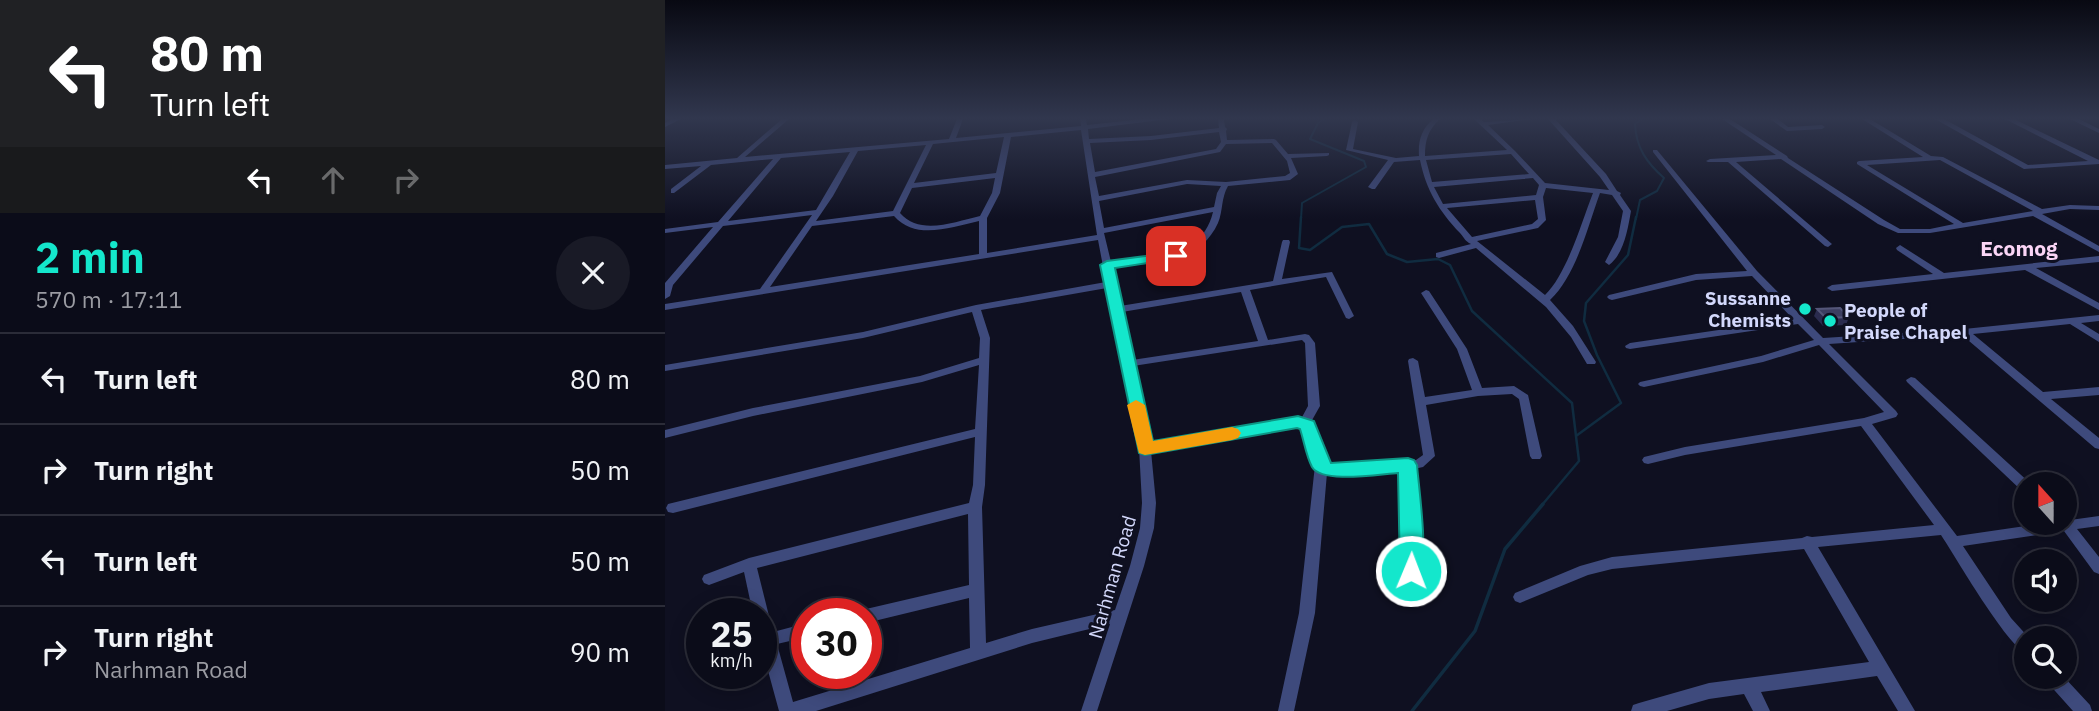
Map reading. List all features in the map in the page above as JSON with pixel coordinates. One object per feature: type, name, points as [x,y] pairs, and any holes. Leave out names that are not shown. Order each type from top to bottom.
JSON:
[{"type":"street","points":[[739,160],[748,152]]},
{"type":"street","points":[[665,167],[816,152]]},
{"type":"street","points":[[763,291],[853,152]]},
{"type":"street","points":[[896,213],[926,152]]},
{"type":"street","points":[[983,255],[983,218],[996,193],[1004,152]]},
{"type":"street","name":"Narhman Road","points":[[1088,152],[1115,310],[1145,448],[1149,503],[1147,528],[1089,711]]},
{"type":"street","points":[[1092,175],[1216,152]]},
{"type":"street","points":[[1096,199],[1187,183],[1226,184],[1292,176],[1293,166],[1283,152]]},
{"type":"street","points":[[1358,152],[1392,160],[1510,152]]},
{"type":"street","points":[[1423,152],[1429,185],[1442,206],[1472,243],[1545,300],[1584,349],[1591,362]]},
{"type":"street","points":[[1513,152],[1543,185],[1617,193]]},
{"type":"street","points":[[1580,152],[1617,193],[1627,211],[1622,237],[1609,262]]},
{"type":"street","points":[[1647,460],[1685,451],[1864,422],[1892,414],[1754,273],[1656,152]]},
{"type":"street","points":[[1778,152],[1891,228],[1915,231],[1962,226],[2079,206],[2099,208]]},
{"type":"street","points":[[1919,152],[1929,158]]},
{"type":"street","points":[[1999,152],[2027,167],[2098,162]]},
{"type":"street","points":[[2077,152],[2098,162]]},
{"type":"street","points":[[1287,156],[1327,154]]},
{"type":"street","points":[[665,296],[667,284],[779,156]]},
{"type":"street","points":[[1710,161],[1786,157]]},
{"type":"street","points":[[1962,226],[1859,163],[1944,159],[2099,249]]},
{"type":"street","points":[[1372,187],[1392,160]]},
{"type":"street","points":[[1730,160],[1828,244]]},
{"type":"street","points":[[674,191],[710,162]]},
{"type":"street","points":[[910,186],[999,174]]},
{"type":"street","points":[[1429,185],[1534,176]]},
{"type":"street","points":[[1107,265],[1176,256],[1191,251],[1202,241],[1215,221],[1215,209],[1221,190],[1226,184]]},
{"type":"street","points":[[1439,255],[1540,223],[1542,220],[1539,197],[1543,185]]},
{"type":"street","points":[[1545,300],[1551,296],[1565,270],[1597,191]]},
{"type":"street","points":[[1442,206],[1539,197]]},
{"type":"street","points":[[665,307],[1101,234],[1215,209]]},
{"type":"street","points":[[665,231],[816,212]]},
{"type":"street","points":[[896,213],[911,227],[918,228],[983,218]]},
{"type":"street","points":[[809,224],[896,213]]},
{"type":"street","points":[[1277,282],[1286,242]]},
{"type":"street","points":[[1900,248],[1942,276]]},
{"type":"street","points":[[1832,288],[2099,259]]},
{"type":"street","points":[[2027,267],[2099,307]]},
{"type":"street","points":[[1612,297],[1696,277],[1754,273]]},
{"type":"street","points":[[1115,310],[1329,274],[1349,316]]},
{"type":"street","points":[[665,368],[863,335],[976,308],[1112,284]]},
{"type":"street","points":[[1244,288],[1264,343]]},
{"type":"street","points":[[1426,293],[1462,349],[1478,391]]},
{"type":"street","points":[[976,308],[985,338],[982,360],[979,485],[975,507],[978,653]]},
{"type":"street","points":[[1644,384],[1772,356],[1821,341],[2099,318]]},
{"type":"street","points":[[1630,346],[1763,324],[1799,321]]},
{"type":"street","points":[[2072,321],[2099,339]]},
{"type":"street","points":[[1964,331],[2099,445]]},
{"type":"street","points":[[1127,364],[1305,337],[1310,343],[1314,406],[1304,423]]},
{"type":"street","points":[[665,434],[753,412],[922,379],[982,360]]},
{"type":"street","points":[[1321,465],[1332,470],[1408,465],[1419,464],[1429,456],[1413,361]]},
{"type":"street","points":[[1911,380],[2014,476]]},
{"type":"street","points":[[1420,402],[1478,391],[1514,390],[1522,394],[1536,456]]},
{"type":"street","points":[[2042,396],[2099,391]]},
{"type":"street","points":[[1864,422],[1945,529],[2014,632]]},
{"type":"street","points":[[1145,448],[1304,423],[1308,425],[1321,465],[1307,613],[1286,711]]},
{"type":"street","points":[[673,508],[980,432]]},
{"type":"street","points":[[1408,465],[1412,529],[1411,571]]},
{"type":"street","points":[[709,579],[749,564],[975,507]]},
{"type":"street","points":[[2077,524],[2099,521]]},
{"type":"street","points":[[1520,597],[1585,570],[1612,563],[1945,529]]},
{"type":"street","points":[[1952,542],[2014,533]]},
{"type":"street","points":[[2074,536],[2099,568]]},
{"type":"street","points":[[1807,541],[1907,711]]},
{"type":"street","points":[[749,564],[757,598]]},
{"type":"street","points":[[882,612],[975,590]]},
{"type":"street","points":[[777,674],[788,711],[1077,624],[1121,615]]},
{"type":"street","points":[[1639,711],[1709,691],[1880,668]]},
{"type":"street","points":[[1749,686],[1762,711]]},
{"type":"street","points":[[2064,689],[2084,711]]},
{"type":"building","points":[[1840,308],[1849,317],[1826,318],[1817,309]]},
{"type":"waterway","points":[[1301,219],[1302,203],[1366,167],[1364,161],[1342,152]]},
{"type":"waterway","points":[[1636,219],[1640,200],[1657,191],[1664,178],[1652,167],[1643,152]]},
{"type":"waterway","points":[[1301,217],[1299,248],[1310,250],[1342,227],[1369,224],[1387,254],[1407,262],[1438,259],[1450,265],[1472,311],[1572,403],[1579,461],[1542,505]]},
{"type":"waterway","points":[[1576,436],[1621,403],[1597,355],[1584,321],[1586,303],[1628,255],[1636,217]]},
{"type":"waterway","points":[[1412,711],[1475,631],[1505,549],[1543,504]]},
{"type":"slow traffic","points":[[1136,405],[1145,448],[1232,433]]},
{"type":"place","name":"Sussanne Chemists","points":[[1805,309]]},
{"type":"place","name":"People of Praise Chapel","points":[[1830,321]]},
{"type":"district","name":"Ecomog","points":[[2019,248]]},
{"type":"route","points":[[1176,256],[1107,265],[1145,448],[1298,422],[1308,425],[1321,465],[1325,468],[1332,470],[1408,465],[1412,529],[1411,571]]}]
